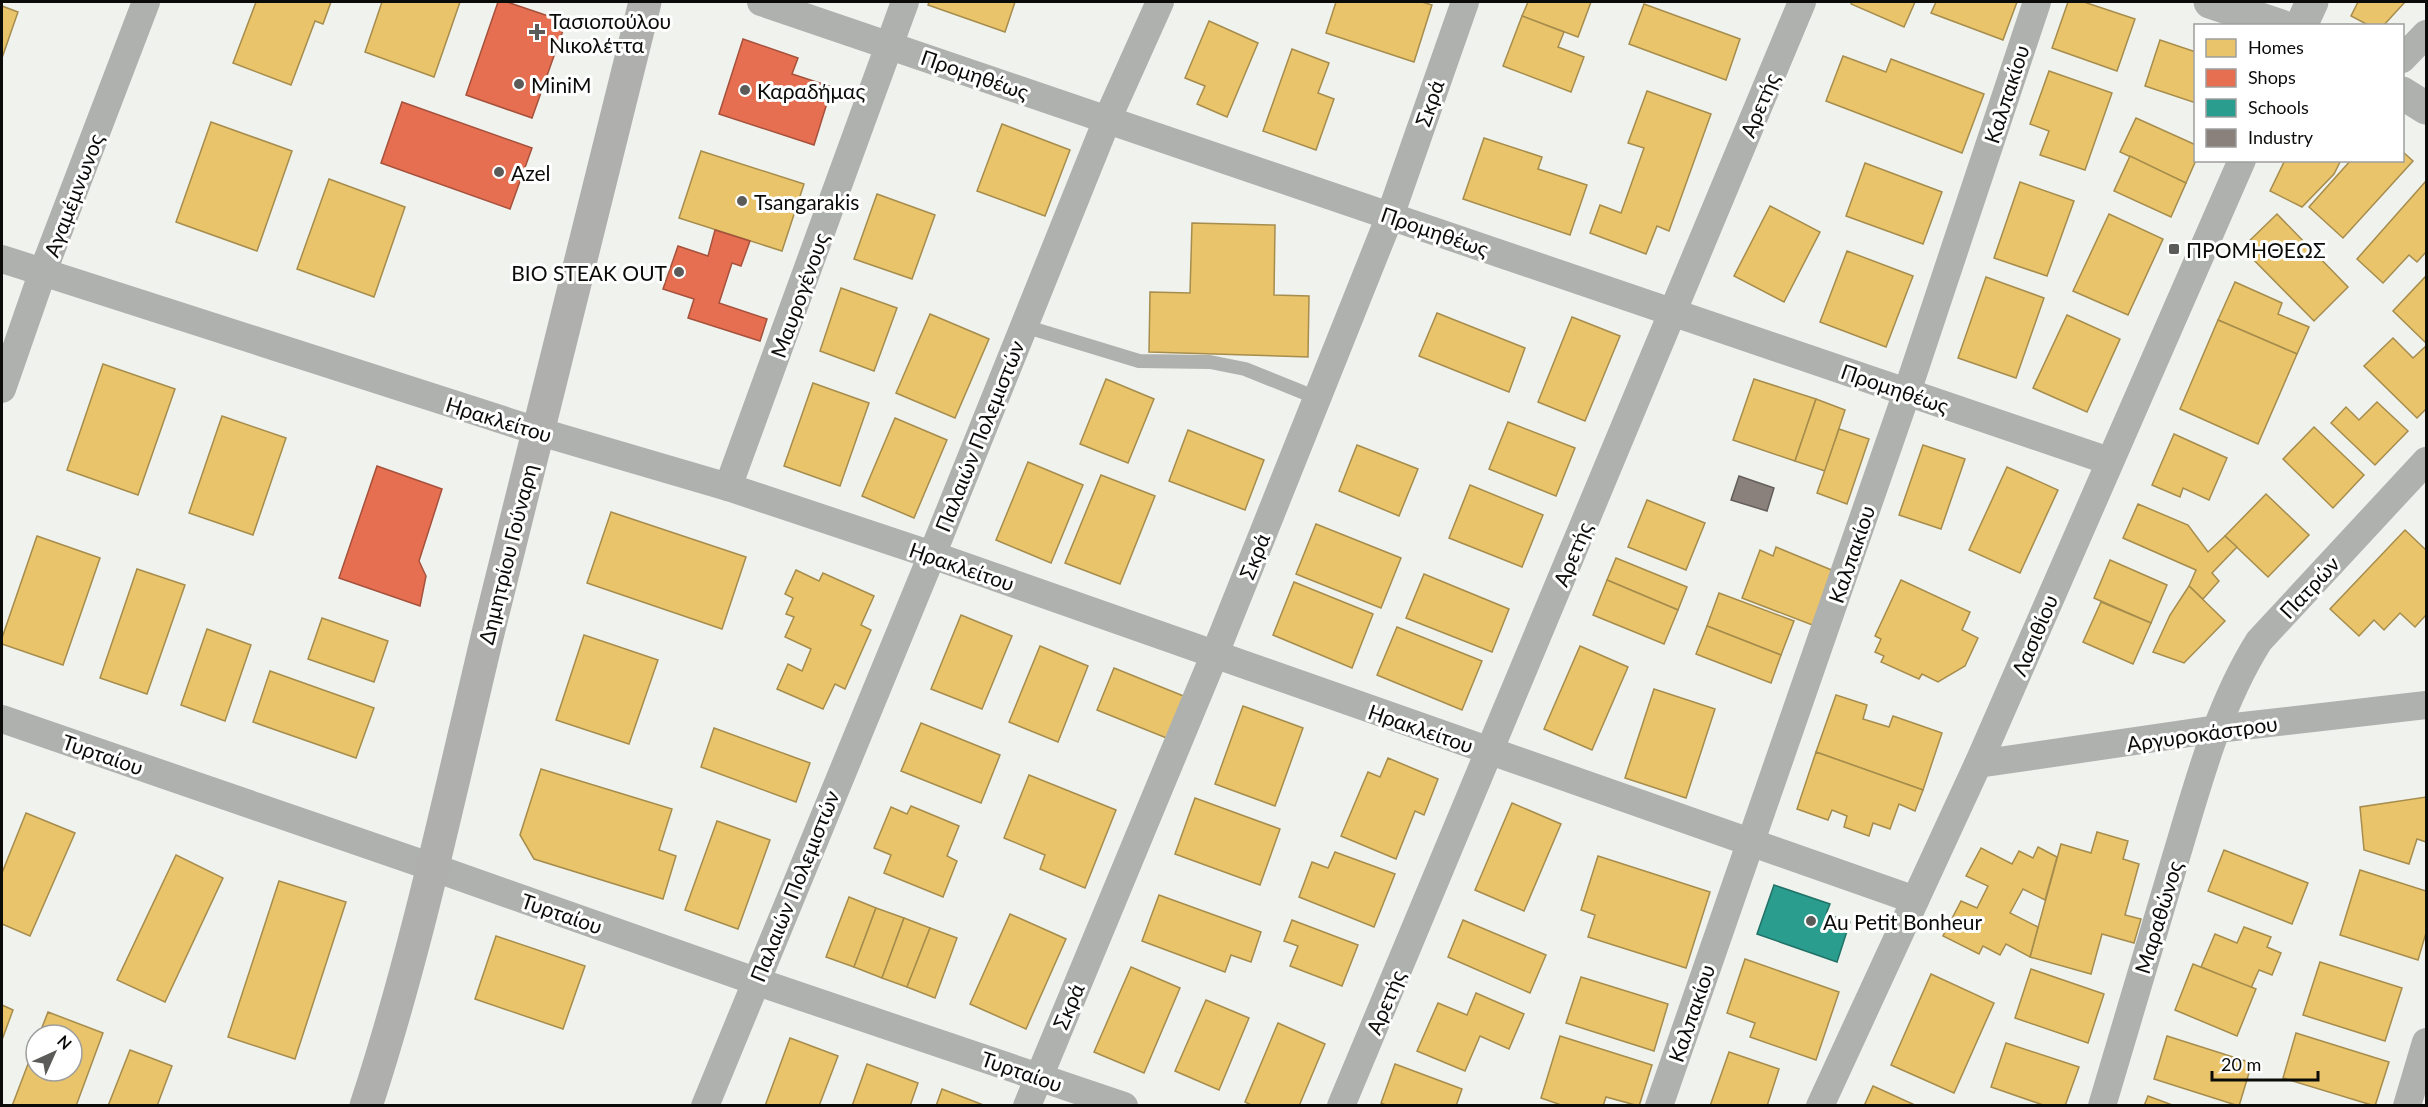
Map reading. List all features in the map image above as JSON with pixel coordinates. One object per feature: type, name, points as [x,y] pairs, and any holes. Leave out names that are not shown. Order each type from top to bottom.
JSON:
[{"type":"main road","name":"Δημητρίου Γούναρη","points":[[366,1106],[384,1049],[432,867],[537,431],[645,2]]},
{"type":"street","name":"Αγαμέμνωνος","points":[[2,389],[42,274],[146,2]]},
{"type":"street","name":"Προμηθέως","points":[[761,2],[2109,461]]},
{"type":"street","name":"Μαυρογένους","points":[[728,487],[905,2]]},
{"type":"street","name":"Παλαιών Πολεμιστών","points":[[705,1106],[932,555],[1107,120],[1160,2]]},
{"type":"street","name":"Σκρά","points":[[1027,1106],[1214,656],[1390,216],[1465,2]]},
{"type":"street","name":"Αρετής","points":[[1341,1106],[1802,2]]},
{"type":"street","name":"Καλπακίου","points":[[1659,1106],[1907,392],[2037,2]]},
{"type":"street","points":[[2210,2],[2275,24]]},
{"type":"street","points":[[2302,24],[2312,2]]},
{"type":"street","points":[[2404,58],[2427,33]]},
{"type":"street","points":[[2404,94],[2427,108]]},
{"type":"street","name":"Λασιθίου","points":[[1820,1106],[1978,764],[2241,162]]},
{"type":"street","name":"Ηρακλείτου","points":[[2,259],[42,274],[537,431],[728,487],[932,555],[1214,656],[1915,900]]},
{"type":"street","name":"Πατρών","points":[[2217,729],[2239,672],[2259,641],[2427,461]]},
{"type":"street","name":"Αργυροκάστρου","points":[[1978,764],[2217,729],[2427,705]]},
{"type":"street","name":"Τυρταίου","points":[[2,718],[755,981],[1124,1106]]},
{"type":"street","name":"Μαραθώνος","points":[[2102,1106],[2188,815],[2217,729]]},
{"type":"street","points":[[2407,1106],[2427,1042]]},
{"type":"lane","points":[[1024,326],[1139,361],[1210,362],[1245,369],[1317,398]]},
{"type":"building: Homes","points":[[256,2],[331,2],[323,24],[315,21],[291,85],[233,63]]},
{"type":"building: Homes","points":[[382,2],[460,2],[434,77],[365,52]]},
{"type":"building: Homes","points":[[929,2],[1015,2],[1005,32],[928,5]]},
{"type":"building: Homes","points":[[1336,2],[1422,2],[1432,5],[1414,62],[1326,33]]},
{"type":"building: Homes","points":[[1528,2],[1591,2],[1578,37],[1522,16]]},
{"type":"building: Homes","points":[[1852,2],[1915,2],[1904,27],[1851,4]]},
{"type":"building: Homes","points":[[1936,2],[2017,2],[2003,40],[1931,13]]},
{"type":"building: Homes","points":[[2068,2],[2084,2],[2135,19],[2117,71],[2052,48]]},
{"type":"building: Homes","points":[[2358,2],[2405,2],[2385,24],[2366,24],[2351,16]]},
{"type":"building: Homes","points":[[1644,4],[1740,39],[1726,80],[1629,44]]},
{"type":"building: Homes","points":[[2,6],[18,12],[2,58]]},
{"type":"building: Homes","points":[[1522,16],[1564,32],[1558,47],[1584,57],[1571,92],[1503,66]]},
{"type":"building: Homes","points":[[1209,21],[1258,43],[1227,117],[1197,104],[1205,86],[1185,78]]},
{"type":"building: Homes","points":[[2160,40],[2194,51],[2194,102],[2145,86]]},
{"type":"building: Homes","points":[[1292,49],[1329,63],[1318,93],[1334,99],[1316,150],[1263,131]]},
{"type":"building: Homes","points":[[1843,56],[1886,72],[1891,59],[1984,94],[1962,153],[1826,101]]},
{"type":"building: Homes","points":[[2049,71],[2112,93],[2085,170],[2040,155],[2049,131],[2030,124]]},
{"type":"building: Homes","points":[[1647,91],[1711,114],[1669,231],[1657,226],[1646,254],[1590,233],[1600,205],[1621,213],[1644,148],[1628,143]]},
{"type":"building: Homes","points":[[2136,118],[2194,144],[2195,162],[2186,183],[2120,152]]},
{"type":"building: Homes","points":[[211,122],[292,151],[257,251],[176,222]]},
{"type":"building: Homes","points":[[1002,124],[1070,150],[1045,216],[977,191]]},
{"type":"building: Homes","points":[[1484,138],[1542,157],[1538,169],[1587,185],[1570,235],[1463,199]]},
{"type":"building: Homes","name":"Tsangarakis","points":[[701,151],[804,184],[782,251],[679,218]]},
{"type":"building: Homes","points":[[2404,153],[2413,161],[2343,238],[2309,207],[2349,162],[2404,162]]},
{"type":"building: Homes","points":[[2130,156],[2186,183],[2171,217],[2114,191]]},
{"type":"building: Homes","points":[[2284,162],[2340,162],[2334,174],[2302,207],[2270,191]]},
{"type":"building: Homes","points":[[1865,163],[1942,192],[1923,244],[1846,216]]},
{"type":"building: Homes","points":[[329,179],[405,207],[374,297],[297,269]]},
{"type":"building: Homes","points":[[2426,181],[2426,252],[2417,262],[2409,255],[2383,283],[2357,259]]},
{"type":"building: Homes","points":[[2020,182],[2074,201],[2047,276],[1994,258]]},
{"type":"building: Homes","points":[[877,194],[935,215],[912,279],[854,259]]},
{"type":"building: Homes","points":[[1770,206],[1820,232],[1784,302],[1734,276]]},
{"type":"building: Homes","points":[[2109,214],[2163,239],[2128,315],[2073,291]]},
{"type":"building: Homes","points":[[2277,214],[2348,287],[2314,321],[2242,248]]},
{"type":"building: Homes","points":[[1192,223],[1275,225],[1274,295],[1309,296],[1308,357],[1149,352],[1150,292],[1190,293]]},
{"type":"building: Homes","points":[[1847,251],[1913,276],[1886,347],[1820,322]]},
{"type":"building: Homes","points":[[2426,276],[2426,343],[2393,311]]},
{"type":"building: Homes","points":[[1986,277],[2044,298],[2016,378],[1958,358]]},
{"type":"building: Homes","points":[[2235,282],[2282,303],[2278,314],[2309,327],[2297,354],[2218,320]]},
{"type":"building: Homes","points":[[841,288],[897,308],[874,371],[820,351]]},
{"type":"building: Homes","points":[[1437,313],[1525,348],[1509,392],[1419,356]]},
{"type":"building: Homes","points":[[930,314],[989,339],[955,418],[896,393]]},
{"type":"building: Homes","points":[[2067,315],[2120,339],[2087,412],[2033,388]]},
{"type":"building: Homes","points":[[1572,317],[1620,336],[1585,421],[1538,402]]},
{"type":"building: Homes","points":[[2218,320],[2297,354],[2258,444],[2180,409]]},
{"type":"building: Homes","points":[[2393,338],[2413,358],[2426,346],[2426,409],[2417,418],[2364,366]]},
{"type":"building: Homes","points":[[103,364],[175,389],[138,495],[67,470]]},
{"type":"building: Homes","points":[[1106,379],[1154,399],[1128,463],[1080,444]]},
{"type":"building: Homes","points":[[1754,379],[1816,399],[1795,461],[1733,440]]},
{"type":"building: Homes","points":[[813,383],[869,403],[840,486],[784,466]]},
{"type":"building: Homes","points":[[1816,399],[1845,410],[1825,471],[1795,461]]},
{"type":"building: Homes","points":[[2377,402],[2408,431],[2375,465],[2331,423],[2346,407],[2359,420]]},
{"type":"building: Homes","points":[[222,416],[286,438],[253,535],[189,513]]},
{"type":"building: Homes","points":[[895,418],[947,440],[914,518],[862,496]]},
{"type":"building: Homes","points":[[1508,422],[1575,448],[1556,496],[1489,469]]},
{"type":"building: Homes","points":[[2314,427],[2364,475],[2333,508],[2283,459]]},
{"type":"building: Homes","points":[[1839,429],[1869,439],[1847,504],[1817,493]]},
{"type":"building: Homes","points":[[1188,430],[1264,460],[1245,510],[1169,481]]},
{"type":"building: Homes","points":[[2174,434],[2227,458],[2209,500],[2183,488],[2180,497],[2152,485]]},
{"type":"building: Homes","points":[[1357,445],[1418,469],[1399,516],[1339,491]]},
{"type":"building: Homes","points":[[1923,445],[1965,459],[1941,529],[1899,515]]},
{"type":"building: Homes","points":[[1028,462],[1083,485],[1051,563],[996,540]]},
{"type":"building: Homes","points":[[2007,467],[2058,490],[2020,573],[1969,550]]},
{"type":"building: Homes","points":[[1101,475],[1155,496],[1120,584],[1065,563]]},
{"type":"building: Homes","points":[[1470,485],[1543,515],[1522,567],[1449,538]]},
{"type":"building: Homes","points":[[2266,494],[2309,535],[2268,577],[2225,536]]},
{"type":"building: Homes","points":[[1647,500],[1705,523],[1686,570],[1628,547]]},
{"type":"building: Homes","points":[[2138,504],[2188,525],[2208,552],[2225,536],[2237,547],[2212,573],[2219,581],[2203,599],[2189,586],[2196,570],[2123,538]]},
{"type":"building: Homes","points":[[611,512],[746,557],[722,629],[587,583]]},
{"type":"building: Homes","points":[[1316,524],[1401,558],[1381,608],[1296,574]]},
{"type":"building: Homes","points":[[2405,530],[2426,550],[2426,615],[2415,627],[2400,613],[2384,630],[2374,620],[2359,636],[2330,609]]},
{"type":"building: Homes","points":[[37,536],[100,558],[63,665],[2,644],[2,638]]},
{"type":"building: Homes","points":[[1776,547],[1834,571],[1815,626],[1742,598],[1760,550],[1773,556]]},
{"type":"building: Homes","points":[[1616,558],[1687,587],[1678,610],[1607,580]]},
{"type":"building: Homes","points":[[2110,560],[2167,585],[2151,623],[2094,598]]},
{"type":"building: Homes","points":[[137,569],[185,585],[147,694],[100,678]]},
{"type":"building: Homes","points":[[796,570],[819,581],[823,573],[874,596],[861,625],[871,630],[845,689],[835,684],[823,709],[777,689],[788,664],[802,671],[811,649],[785,637],[794,617],[786,614],[793,598],[785,594]]},
{"type":"building: Homes","points":[[1424,574],[1509,609],[1492,652],[1406,618]]},
{"type":"building: Homes","points":[[1607,580],[1678,610],[1664,644],[1593,615]]},
{"type":"building: Homes","points":[[1901,580],[1970,612],[1962,630],[1978,638],[1965,666],[1938,682],[1922,674],[1919,679],[1881,662],[1884,656],[1875,652],[1881,639],[1875,636]]},
{"type":"building: Homes","points":[[1294,582],[1373,614],[1352,668],[1273,635]]},
{"type":"building: Homes","points":[[2189,586],[2225,621],[2184,663],[2153,652],[2170,615]]},
{"type":"building: Homes","points":[[1719,593],[1794,621],[1781,655],[1707,626]]},
{"type":"building: Homes","points":[[2101,602],[2151,623],[2133,664],[2083,642]]},
{"type":"building: Homes","points":[[961,615],[1012,636],[982,709],[931,689]]},
{"type":"building: Homes","points":[[322,618],[388,641],[374,682],[308,659]]},
{"type":"building: Homes","points":[[1707,626],[1781,655],[1771,683],[1696,654]]},
{"type":"building: Homes","points":[[1397,627],[1482,661],[1462,710],[1377,675]]},
{"type":"building: Homes","points":[[207,629],[251,645],[225,721],[181,705]]},
{"type":"building: Homes","points":[[584,635],[658,660],[629,744],[556,720]]},
{"type":"building: Homes","points":[[1040,646],[1088,666],[1058,742],[1009,722]]},
{"type":"building: Homes","points":[[1580,646],[1628,667],[1592,750],[1544,729]]},
{"type":"building: Homes","points":[[1114,668],[1186,697],[1169,739],[1097,710]]},
{"type":"building: Homes","points":[[270,671],[374,708],[356,758],[253,722]]},
{"type":"building: Homes","points":[[1654,689],[1715,709],[1686,798],[1625,778]]},
{"type":"building: Homes","points":[[1836,695],[1867,705],[1863,719],[1889,727],[1893,716],[1942,733],[1923,790],[1816,752]]},
{"type":"building: Homes","points":[[1243,706],[1303,728],[1275,806],[1215,784]]},
{"type":"building: Homes","points":[[921,723],[1000,755],[981,803],[901,771]]},
{"type":"building: Homes","points":[[714,728],[810,763],[796,802],[701,767]]},
{"type":"building: Homes","points":[[1816,752],[1923,790],[1915,811],[1899,804],[1890,829],[1873,823],[1869,836],[1844,827],[1847,816],[1832,810],[1828,820],[1797,809]]},
{"type":"building: Homes","points":[[1388,758],[1438,779],[1424,815],[1415,811],[1396,859],[1341,836],[1368,772],[1380,777]]},
{"type":"building: Homes","points":[[541,769],[672,809],[659,850],[676,856],[663,899],[534,859],[520,835]]},
{"type":"building: Homes","points":[[1029,775],[1116,810],[1085,888],[1040,869],[1045,855],[1004,838]]},
{"type":"building: Homes","points":[[2426,797],[2426,842],[2417,839],[2409,864],[2364,850],[2360,807]]},
{"type":"building: Homes","points":[[1195,798],[1280,829],[1260,885],[1175,854]]},
{"type":"building: Homes","points":[[1512,803],[1561,824],[1524,911],[1475,890]]},
{"type":"building: Homes","points":[[911,806],[959,826],[947,856],[957,861],[943,897],[884,873],[891,855],[874,848],[891,807],[907,814]]},
{"type":"building: Homes","points":[[26,813],[75,833],[30,936],[2,924],[2,873]]},
{"type":"building: Homes","points":[[717,821],[770,840],[738,929],[685,910]]},
{"type":"building: Homes","points":[[2097,832],[2128,841],[2123,859],[2139,864],[2125,915],[2141,919],[2134,943],[2102,934],[2091,974],[2030,957],[2061,844],[2091,853]]},
{"type":"building: Homes","points":[[2038,847],[2057,857],[2045,900],[2023,889],[2010,913],[2038,927],[2030,957],[2006,944],[2000,955],[1983,946],[1979,954],[1943,936],[1961,901],[1977,908],[1988,886],[1966,876],[1981,848],[2012,864],[2019,851],[2033,858]]},
{"type":"building: Homes","points":[[2224,850],[2308,883],[2292,924],[2208,891]]},
{"type":"building: Homes","points":[[1335,852],[1395,874],[1374,927],[1299,897],[1312,862],[1328,868]]},
{"type":"building: Homes","points":[[176,855],[223,878],[165,1002],[117,980]]},
{"type":"building: Homes","points":[[1598,856],[1710,892],[1686,968],[1588,937],[1595,915],[1581,910]]},
{"type":"building: Homes","points":[[2360,870],[2426,891],[2426,933],[2418,960],[2340,935]]},
{"type":"building: Homes","points":[[279,881],[346,902],[295,1059],[228,1037]]},
{"type":"building: Homes","points":[[1159,895],[1261,932],[1251,962],[1231,955],[1225,972],[1142,941]]},
{"type":"building: Homes","points":[[849,897],[876,908],[854,967],[826,957]]},
{"type":"building: Homes","points":[[876,908],[904,918],[882,978],[854,967]]},
{"type":"building: Homes","points":[[1010,914],[1066,939],[1026,1029],[970,1004]]},
{"type":"building: Homes","points":[[904,918],[930,928],[907,987],[882,978]]},
{"type":"building: Homes","points":[[1292,920],[1358,945],[1342,986],[1290,966],[1298,946],[1284,941]]},
{"type":"building: Homes","points":[[1463,920],[1546,955],[1530,993],[1448,957]]},
{"type":"building: Homes","points":[[2244,927],[2271,937],[2267,947],[2281,953],[2272,975],[2259,970],[2251,988],[2201,967],[2215,934],[2237,943]]},
{"type":"building: Homes","points":[[930,928],[957,938],[935,998],[907,987]]},
{"type":"building: Homes","points":[[496,936],[585,966],[563,1029],[475,999]]},
{"type":"building: Homes","points":[[1745,959],[1839,992],[1816,1060],[1750,1037],[1755,1023],[1727,1013]]},
{"type":"building: Homes","points":[[2320,962],[2402,988],[2385,1041],[2303,1015]]},
{"type":"building: Homes","points":[[2193,964],[2256,989],[2237,1036],[2175,1010]]},
{"type":"building: Homes","points":[[1131,967],[1180,988],[1144,1073],[1094,1052]]},
{"type":"building: Homes","points":[[2031,969],[2104,994],[2088,1043],[2015,1018]]},
{"type":"building: Homes","points":[[1931,974],[1994,1003],[1954,1093],[1891,1065]]},
{"type":"building: Homes","points":[[1581,977],[1668,1004],[1654,1051],[1566,1023]]},
{"type":"building: Homes","points":[[1476,993],[1524,1014],[1509,1049],[1480,1036],[1465,1071],[1417,1051],[1438,1003],[1467,1015]]},
{"type":"building: Homes","points":[[1206,1000],[1249,1018],[1219,1090],[1175,1071]]},
{"type":"building: Homes","points":[[2,1005],[13,1010],[2,1040]]},
{"type":"building: Homes","points":[[48,1012],[77,1023],[44,1023]]},
{"type":"building: Homes","points":[[1278,1023],[1325,1044],[1299,1106],[1253,1106],[1245,1102]]},
{"type":"building: Homes","points":[[84,1026],[103,1033],[76,1106],[12,1106],[24,1074],[24,1083],[84,1083]]},
{"type":"building: Homes","points":[[2296,1033],[2389,1062],[2375,1106],[2283,1078]]},
{"type":"building: Homes","points":[[1560,1036],[1652,1065],[1639,1106],[1606,1097],[1603,1106],[1564,1106],[1541,1098]]},
{"type":"building: Homes","points":[[2167,1036],[2252,1063],[2239,1106],[2154,1079]]},
{"type":"building: Homes","points":[[790,1038],[838,1056],[819,1106],[765,1106]]},
{"type":"building: Homes","points":[[2006,1043],[2079,1067],[2065,1106],[2046,1106],[1991,1087]]},
{"type":"building: Homes","points":[[130,1050],[172,1066],[157,1106],[108,1106]]},
{"type":"building: Homes","points":[[1729,1052],[1779,1069],[1767,1106],[1710,1106]]},
{"type":"building: Homes","points":[[867,1064],[918,1083],[910,1106],[852,1106]]},
{"type":"building: Homes","points":[[1395,1064],[1462,1089],[1456,1106],[1388,1106],[1381,1103]]},
{"type":"building: Homes","points":[[1873,1086],[1917,1106],[1864,1106]]},
{"type":"building: Homes","points":[[942,1089],[986,1106],[936,1106]]},
{"type":"building: Homes","points":[[2148,1096],[2175,1106],[2144,1106]]},
{"type":"building: Shops","points":[[498,2],[507,2],[566,22],[532,118],[466,95]]},
{"type":"building: Shops","points":[[743,39],[798,58],[792,74],[832,87],[814,145],[719,114]]},
{"type":"building: Shops","points":[[402,102],[532,148],[510,209],[381,163]]},
{"type":"building: Shops","points":[[715,230],[750,241],[741,266],[732,263],[719,303],[767,319],[760,341],[688,318],[694,299],[663,289],[678,246],[708,256]]},
{"type":"building: Shops","points":[[377,466],[442,489],[419,561],[426,576],[420,606],[339,578]]},
{"type":"building: Schools","points":[[1774,885],[1830,904],[1826,914],[1850,922],[1837,962],[1757,934]]},
{"type":"building: Industry","points":[[1739,476],[1774,488],[1767,511],[1731,500]]},
{"type":"place","name":"Τασιοπούλου Νικολέττα","points":[[537,32]]},
{"type":"place","name":"MiniM","points":[[519,84]]},
{"type":"place","name":"Καραδήμας","points":[[745,90]]},
{"type":"place","name":"Azel","points":[[499,172]]},
{"type":"place","name":"Tsangarakis","points":[[742,201]]},
{"type":"place","name":"ΠΡΟΜΗΘΕΩΣ","points":[[2174,249]]},
{"type":"place","name":"BIO STEAK OUT","points":[[679,272]]},
{"type":"place","name":"Au Petit Bonheur","points":[[1811,921]]}]
